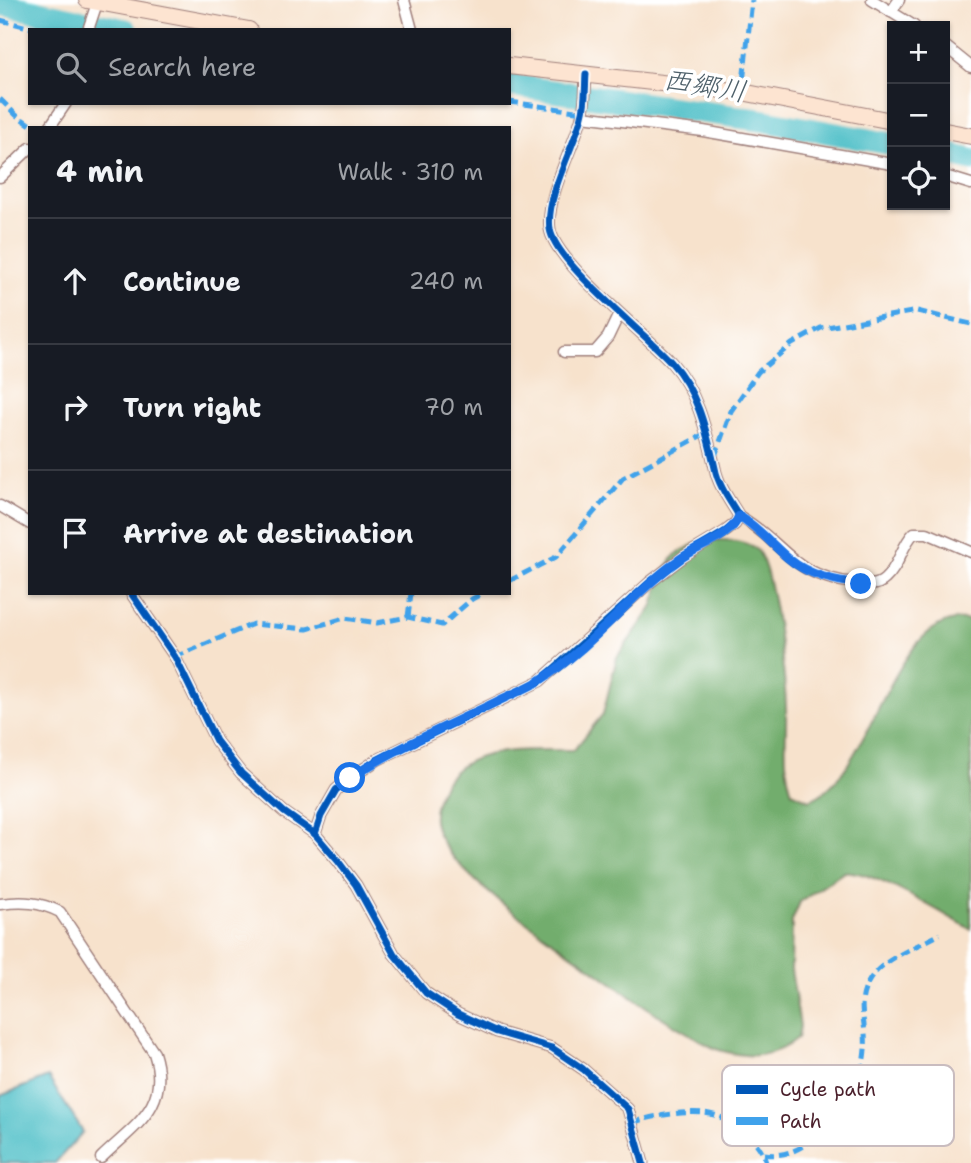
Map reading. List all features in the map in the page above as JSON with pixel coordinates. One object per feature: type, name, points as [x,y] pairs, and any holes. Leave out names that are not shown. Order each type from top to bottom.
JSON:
[{"type":"main road","points":[[94,5],[237,28]]},
{"type":"main road","points":[[511,66],[586,80],[743,92],[887,120]]},
{"type":"main road","points":[[950,132],[971,136]]},
{"type":"street","points":[[404,0],[411,28]]},
{"type":"street","points":[[872,0],[906,21]]},
{"type":"street","points":[[891,12],[899,0]]},
{"type":"street","points":[[88,28],[94,5]]},
{"type":"street","points":[[950,50],[971,67]]},
{"type":"street","points":[[586,80],[583,114],[557,189],[550,229],[563,252],[604,301],[645,335],[688,381],[695,395],[719,481],[739,516],[751,523],[791,561],[834,581],[876,585],[887,578],[907,540],[914,533],[927,533],[971,552]]},
{"type":"street","points":[[50,126],[64,105]]},
{"type":"street","points":[[583,114],[703,131],[887,163]]},
{"type":"street","points":[[0,177],[28,150]]},
{"type":"street","points":[[950,178],[971,184]]},
{"type":"street","points":[[564,352],[595,352],[608,337],[619,314]]},
{"type":"street","points":[[0,506],[28,523]]},
{"type":"street","points":[[315,834],[321,816],[336,790],[350,778],[377,760],[540,681],[649,583],[683,556],[705,546],[736,524],[739,516]]},
{"type":"street","points":[[132,595],[175,657],[216,741],[241,773],[284,812],[315,834],[356,885],[394,954],[426,993],[458,1014],[497,1032],[552,1048],[583,1069],[628,1109],[643,1163]]},
{"type":"street","points":[[0,904],[34,903],[61,912],[154,1053],[160,1071],[158,1096],[102,1161]]},
{"type":"green space","points":[[701,540],[743,543],[755,548],[761,557],[772,597],[780,648],[789,781],[792,792],[809,800],[831,786],[850,761],[903,664],[922,638],[945,622],[971,621],[971,929],[871,877],[844,872],[800,902],[792,921],[791,970],[800,1026],[798,1038],[780,1050],[761,1055],[730,1053],[708,1045],[650,1010],[547,937],[498,900],[455,860],[441,840],[434,821],[435,805],[441,790],[451,775],[464,764],[499,753],[574,750],[603,714],[617,657],[652,608],[665,569],[675,555]]},
{"type":"water","points":[[48,1077],[83,1132],[55,1163],[0,1163],[0,1096]]},
{"type":"waterway","name":"西郷川","points":[[0,4],[116,28]]},
{"type":"waterway","name":"西郷川","points":[[511,85],[760,120],[887,143]]},
{"type":"waterway","name":"西郷川","points":[[950,154],[971,160]]},
{"type":"marked path","points":[[742,92],[752,0]]},
{"type":"marked path","points":[[0,20],[32,28]]},
{"type":"marked path","points":[[0,99],[32,126]]},
{"type":"marked path","points":[[511,102],[583,112]]},
{"type":"marked path","points":[[715,456],[731,411],[758,372],[792,344],[821,328],[917,311],[971,324]]},
{"type":"marked path","points":[[511,580],[556,557],[623,478],[706,433]]},
{"type":"marked path","points":[[408,617],[411,595]]},
{"type":"marked path","points":[[175,657],[253,624],[307,629],[345,618],[377,623],[408,617],[442,625],[479,595]]},
{"type":"marked path","points":[[862,1065],[865,1033],[862,1001],[869,981],[891,960],[940,934]]},
{"type":"marked path","points":[[632,1123],[677,1113],[704,1113],[722,1118]]},
{"type":"marked path","points":[[759,1146],[766,1163]]},
{"type":"marked path","points":[[764,1154],[788,1153],[803,1146]]},
{"type":"cycle path","points":[[315,834],[321,816],[336,790],[350,778],[377,760],[540,681],[649,583],[683,557],[726,531],[735,524],[739,516],[719,481],[700,412],[688,386],[659,349],[567,260],[550,229],[556,188],[583,111],[586,74]]},
{"type":"cycle path","points":[[132,595],[175,657],[216,741],[241,773],[284,812],[315,834],[338,861],[356,885],[394,954],[426,993],[458,1014],[497,1032],[552,1048],[583,1069],[628,1109],[643,1163]]},
{"type":"route","points":[[350,778],[377,760],[540,681],[649,583],[683,556],[705,546],[736,524],[739,516],[751,523],[791,561],[807,570],[834,581],[861,584]]}]
